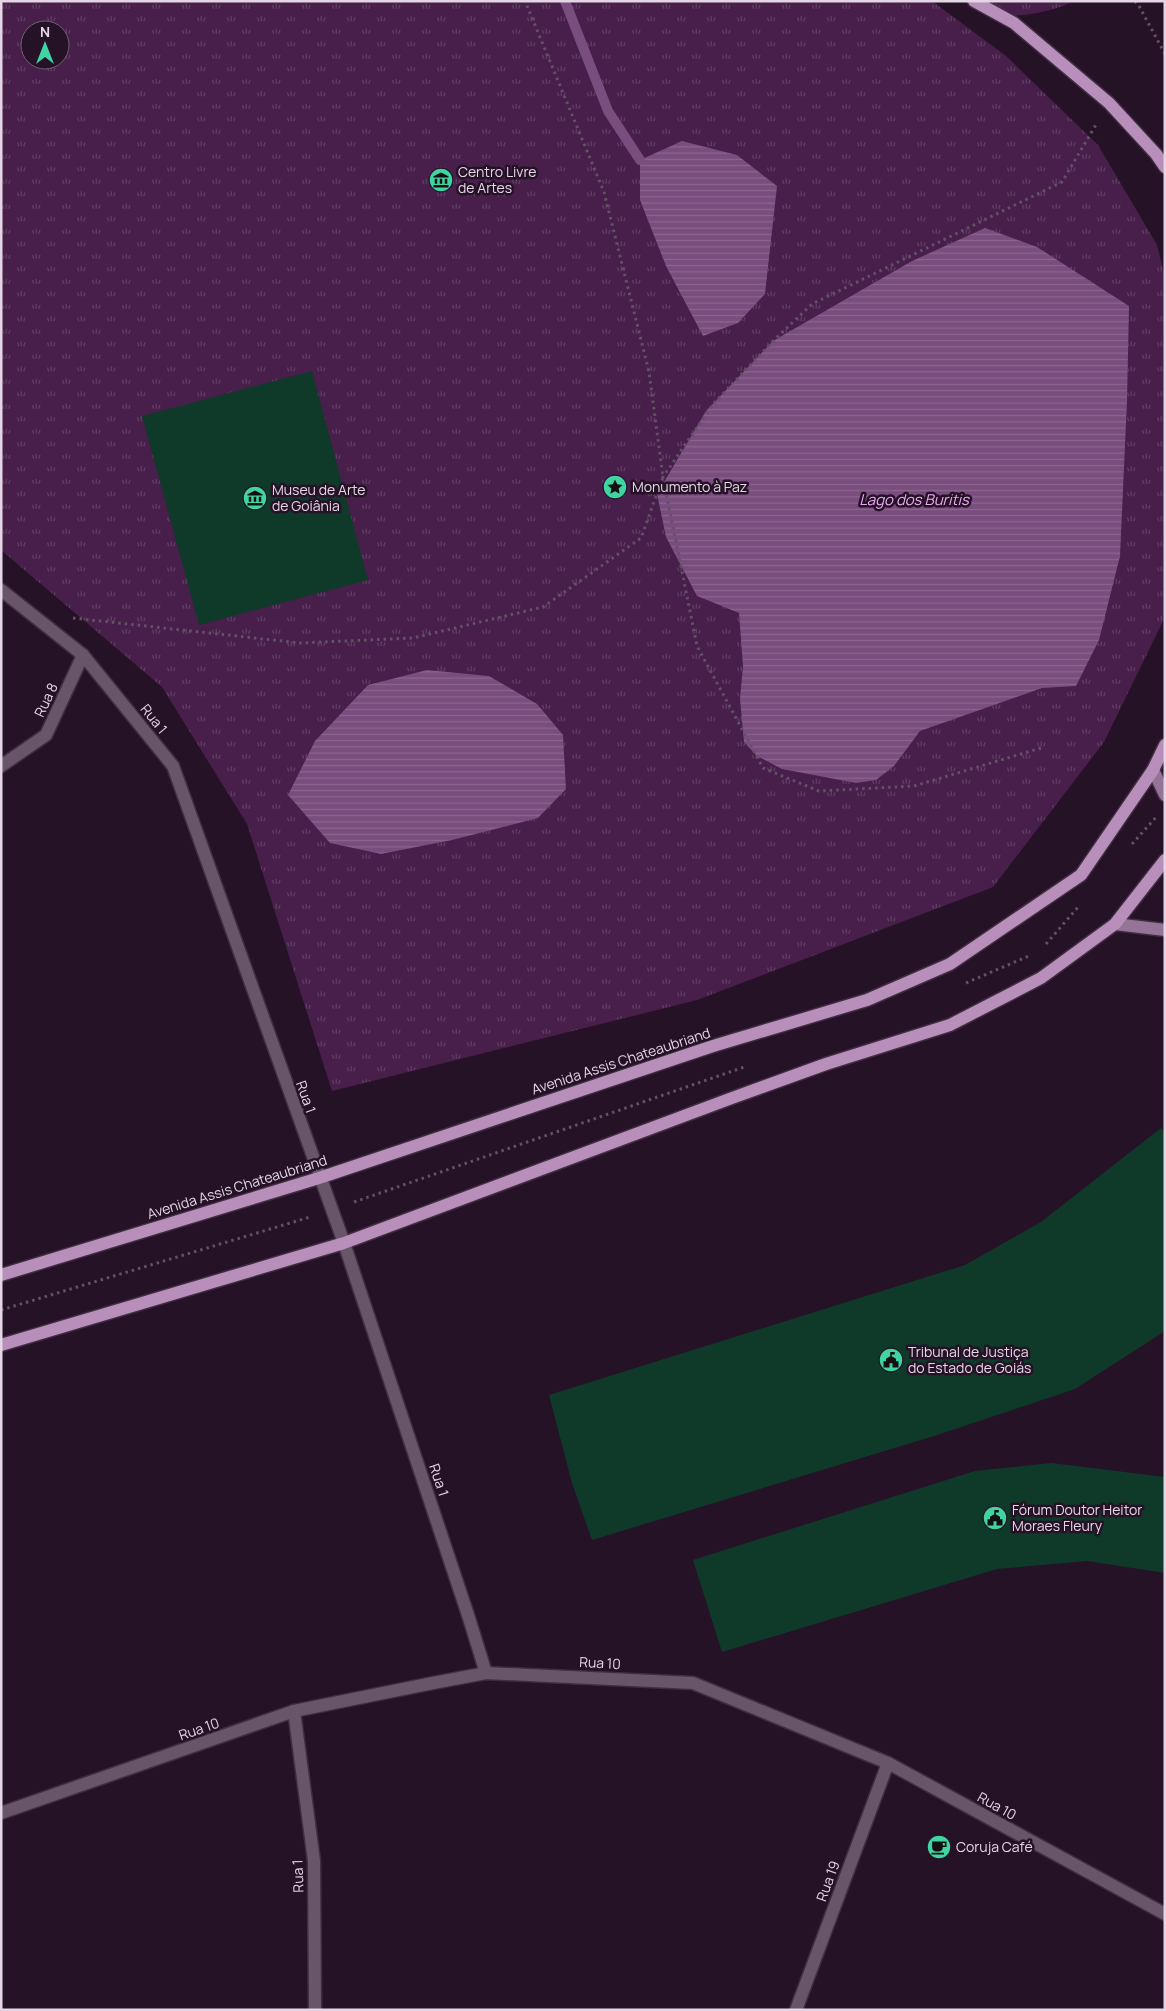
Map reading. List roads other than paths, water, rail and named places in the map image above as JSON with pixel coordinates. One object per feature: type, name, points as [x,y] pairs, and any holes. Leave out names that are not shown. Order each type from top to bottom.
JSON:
[{"type":"main road","points":[[974,1],[1014,22],[1109,103],[1156,154],[1165,167]]},
{"type":"main road","name":"Avenida Assis Chateaubriand","points":[[1,1275],[319,1178],[713,1046],[867,1000],[950,964],[1081,875],[1153,770],[1165,745]]},
{"type":"main road","points":[[1153,770],[1165,795]]},
{"type":"main road","points":[[1,1344],[344,1243],[826,1064],[950,1025],[1041,978],[1115,924],[1165,860]]},
{"type":"main road","points":[[1115,924],[1165,930]]},
{"type":"street","name":"Rua 1","points":[[1,590],[83,655],[173,766],[319,1178],[344,1243],[486,1673]]},
{"type":"street","name":"Rua 8","points":[[1,766],[46,735],[83,655]]},
{"type":"street","name":"Rua 10","points":[[1,1813],[294,1712],[486,1673],[693,1683],[888,1764],[1165,1914]]},
{"type":"street","name":"Rua 1","points":[[294,1712],[314,1861],[315,2010]]},
{"type":"street","name":"Rua 19","points":[[796,2010],[888,1764]]},
{"type":"water","points":[[682,141],[737,155],[777,186],[765,294],[738,323],[703,336],[666,266],[640,200],[640,160]]},
{"type":"water","name":"Lago dos Buritis","points":[[985,228],[1037,247],[1129,306],[1120,556],[1099,640],[1076,686],[1042,688],[920,731],[894,766],[876,780],[856,783],[782,769],[757,756],[744,742],[740,699],[743,666],[739,613],[697,596],[666,537],[657,494],[706,411],[773,341],[912,261]]},
{"type":"water","points":[[427,670],[489,676],[537,704],[563,735],[566,789],[538,818],[452,840],[381,854],[330,843],[288,795],[315,741],[368,685]]},
{"type":"waterway","points":[[565,1],[608,111],[640,160]]},
{"type":"place","name":"Centro Livre de Artes","points":[[441,180]]},
{"type":"place","name":"Monumento à Paz","points":[[615,487]]},
{"type":"place","name":"Museu de Arte de Goiânia","points":[[255,498]]},
{"type":"place","name":"Tribunal de Justiça do Estado de Goiás","points":[[891,1360]]},
{"type":"place","name":"Fórum Doutor Heitor Moraes Fleury","points":[[995,1518]]},
{"type":"place","name":"Coruja Café","points":[[939,1847]]}]
